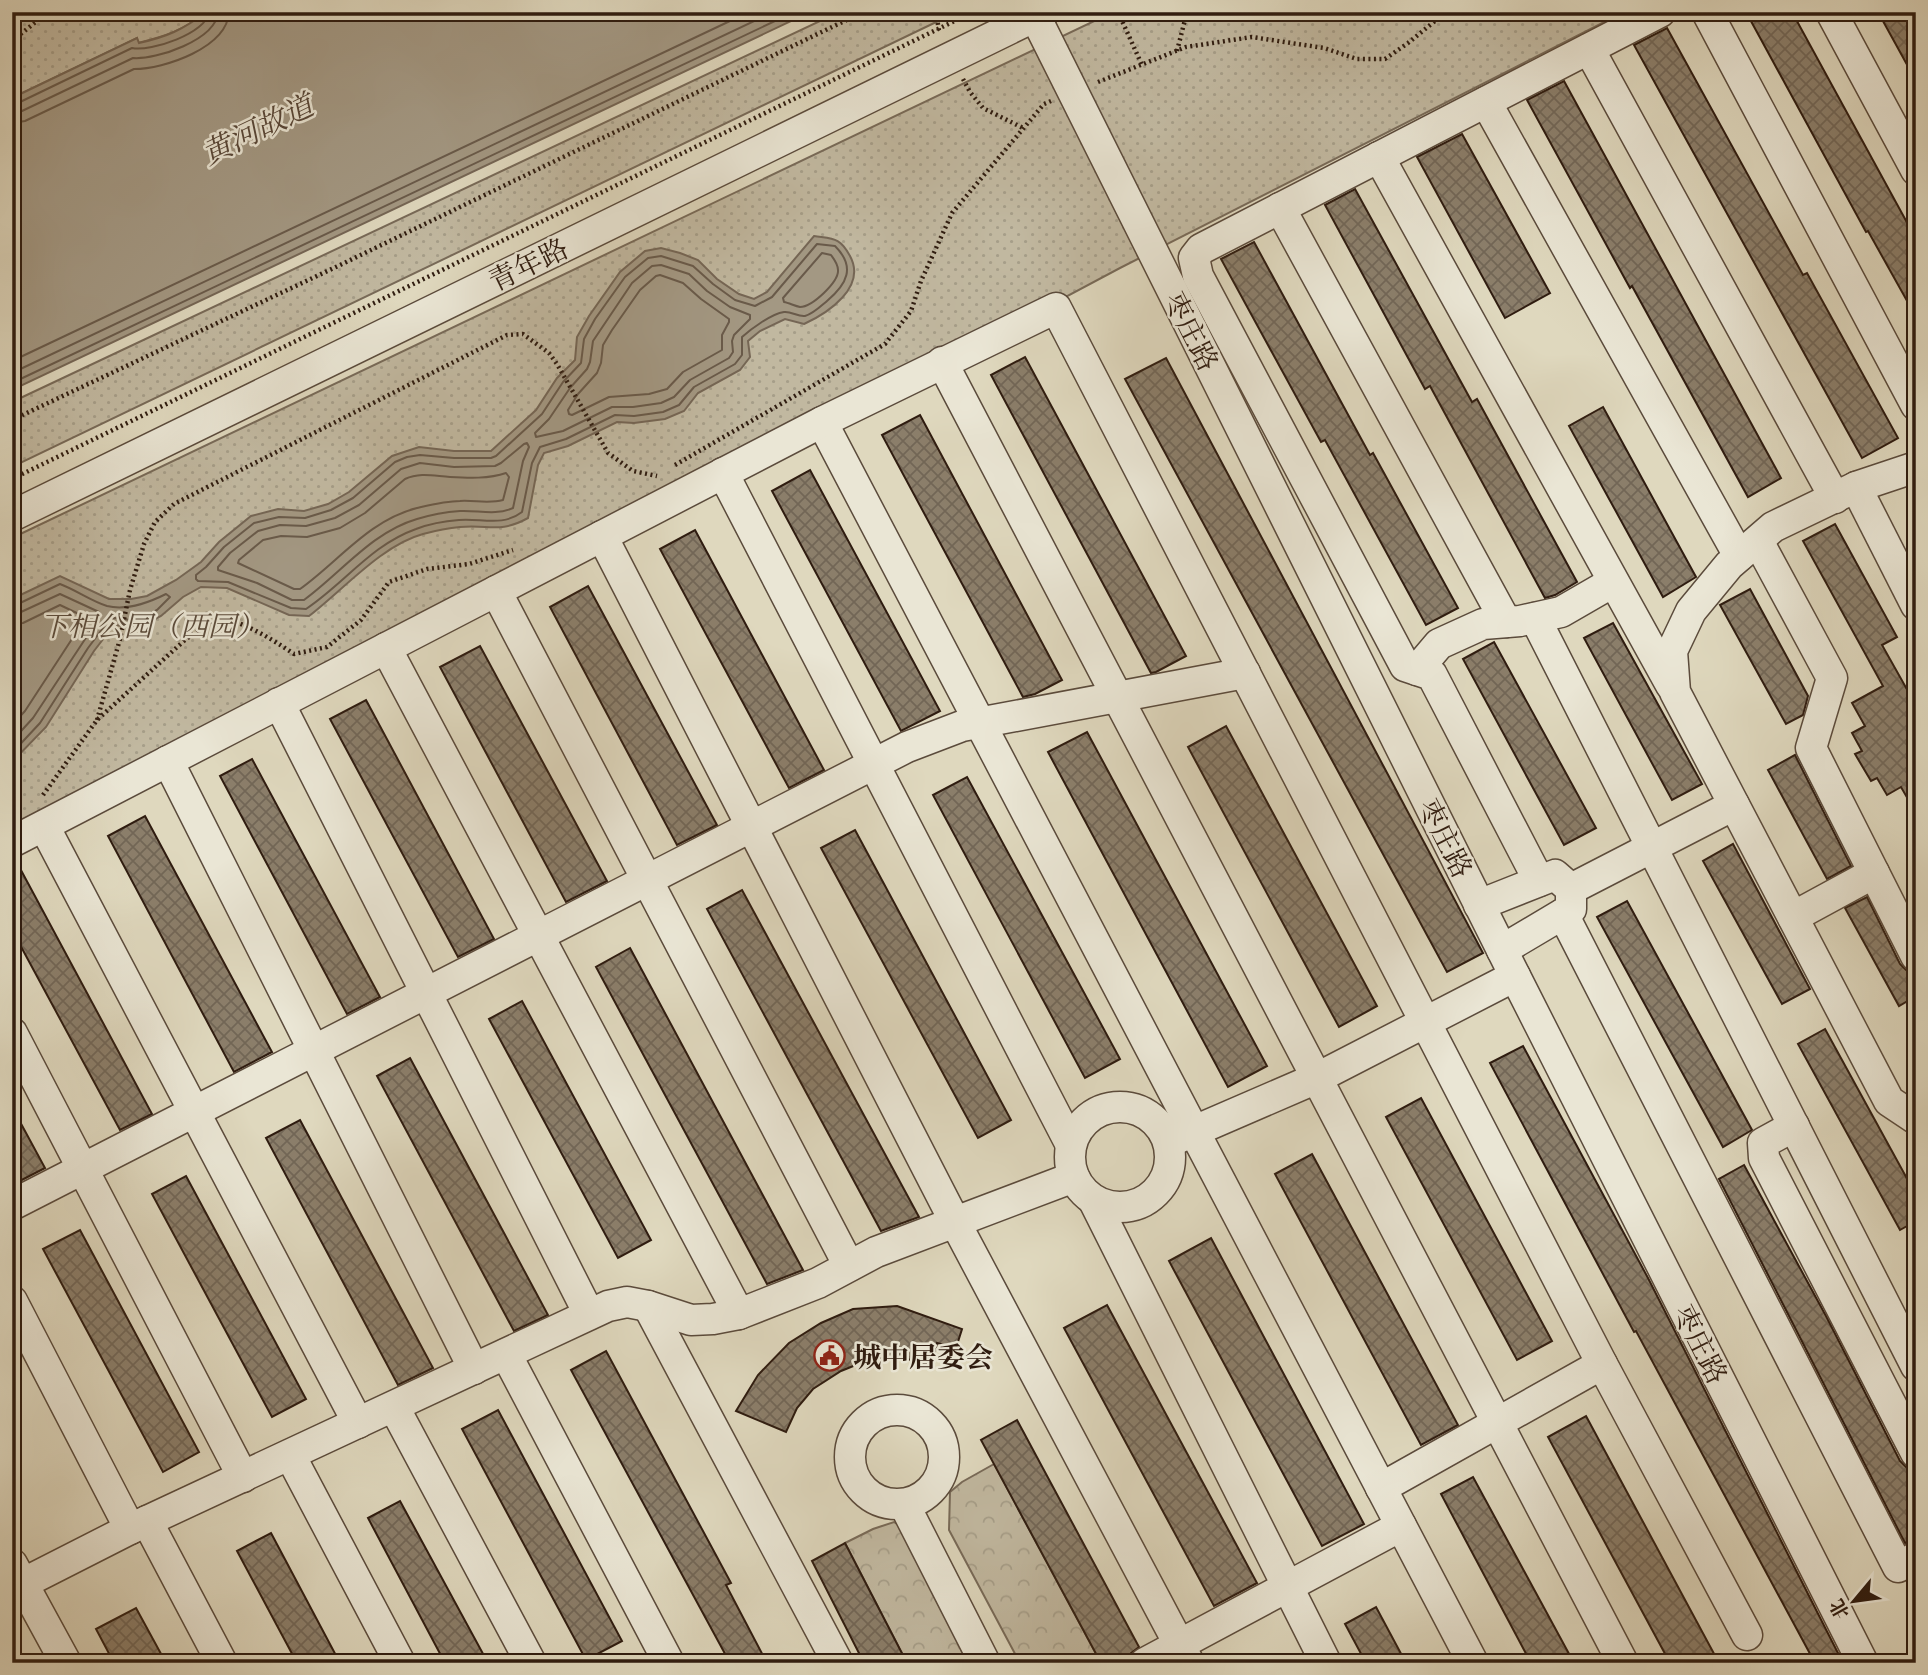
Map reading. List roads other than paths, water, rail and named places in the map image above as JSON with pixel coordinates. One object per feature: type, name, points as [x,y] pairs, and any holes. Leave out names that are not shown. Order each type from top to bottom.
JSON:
[{"type":"street","points":[[1539,881],[1432,675],[1405,666],[1198,276],[1194,258],[1200,249],[1660,12]]},
{"type":"street","points":[[1707,12],[1916,405]]},
{"type":"street","points":[[1831,12],[1916,170]]},
{"type":"street","name":"枣庄路","points":[[1031,13],[1863,1663]]},
{"type":"street","name":"青年路","points":[[12,499],[1031,13]]},
{"type":"street","name":"青年路","points":[[12,516],[1031,13]]},
{"type":"street","points":[[1589,49],[1845,492],[1916,605]]},
{"type":"street","points":[[1486,102],[1748,548],[1832,678],[1811,748],[1916,956]]},
{"type":"street","points":[[1379,157],[1675,692],[1889,1101],[1916,1119]]},
{"type":"street","points":[[1280,208],[1506,622]]},
{"type":"street","points":[[12,842],[41,814],[168,761],[822,422],[1056,308],[1602,1364],[1747,1635]]},
{"type":"street","points":[[942,362],[1623,1663]]},
{"type":"street","points":[[822,422],[980,723],[1181,1137],[1381,1488],[1473,1663]]},
{"type":"street","points":[[1675,692],[1672,651],[1691,611],[1729,565],[1773,527],[1845,492],[1916,467]]},
{"type":"street","points":[[723,473],[1071,1145]]},
{"type":"street","points":[[602,536],[956,1222],[1184,1653]]},
{"type":"street","points":[[1417,670],[1439,644],[1483,624],[1560,612],[1614,582]]},
{"type":"street","points":[[496,591],[849,1266]]},
{"type":"street","points":[[1535,618],[1916,1366]]},
{"type":"street","points":[[386,648],[740,1314]]},
{"type":"street","points":[[12,1205],[907,747],[962,726],[1245,673]]},
{"type":"street","points":[[279,704],[589,1314]]},
{"type":"street","points":[[168,761],[474,1369]]},
{"type":"street","points":[[1181,1137],[1132,1107],[1116,1106],[1101,1110],[1087,1118],[1077,1130],[1071,1145],[1070,1161],[1074,1177],[1082,1191],[1094,1201],[1127,1207],[1143,1202],[1157,1191],[1167,1177],[1181,1137],[1317,1078],[1425,1022],[1509,963],[1567,901],[1653,847],[1734,805]]},
{"type":"street","points":[[41,814],[358,1423]]},
{"type":"street","points":[[1793,917],[1874,873]]},
{"type":"street","points":[[1479,905],[1555,875],[1898,1567],[1916,1557]]},
{"type":"street","points":[[12,1033],[243,1477]]},
{"type":"street","points":[[1794,1126],[1763,1143],[1764,1158],[1916,1453]]},
{"type":"street","points":[[66,1663],[16,1579],[243,1477],[608,1306],[627,1303],[648,1306],[691,1320],[740,1314],[818,1283],[876,1252],[1074,1177]]},
{"type":"street","points":[[1094,1201],[1326,1663]]},
{"type":"street","points":[[12,1301],[138,1525],[222,1663]]},
{"type":"street","points":[[648,1306],[838,1663]]},
{"type":"street","points":[[506,1354],[669,1663]]},
{"type":"street","points":[[1381,1488],[1602,1364]]},
{"type":"street","points":[[394,1406],[531,1663]]},
{"type":"street","points":[[290,1455],[401,1663]]},
{"type":"street","points":[[904,1504],[985,1663]]},
{"type":"street","points":[[1145,1663],[1184,1653],[1288,1586],[1401,1526]]},
{"type":"water","name":"黄河故道","points":[[206,12],[810,12],[12,390],[12,98],[137,38],[139,43],[174,32]]},
{"type":"water","points":[[814,236],[839,242],[850,256],[854,267],[849,288],[834,306],[804,324],[785,319],[760,331],[748,341],[750,357],[740,370],[698,393],[684,411],[665,419],[617,422],[568,446],[544,453],[538,465],[528,518],[509,526],[451,528],[408,540],[363,569],[309,616],[289,615],[227,588],[201,587],[183,597],[161,616],[142,626],[114,625],[94,651],[46,727],[12,762],[12,599],[60,576],[109,599],[147,596],[201,562],[219,542],[251,516],[278,509],[304,511],[328,504],[349,492],[392,456],[419,447],[491,451],[536,410],[557,378],[575,360],[577,337],[589,316],[620,272],[645,251],[661,248],[698,260],[717,279],[739,294],[754,299],[767,292]]},
{"type":"place","name":"城中居委会","points":[[830,1356]]},
{"type":"park label","name":"下相公园（西园）","points":[[152,625]]}]
